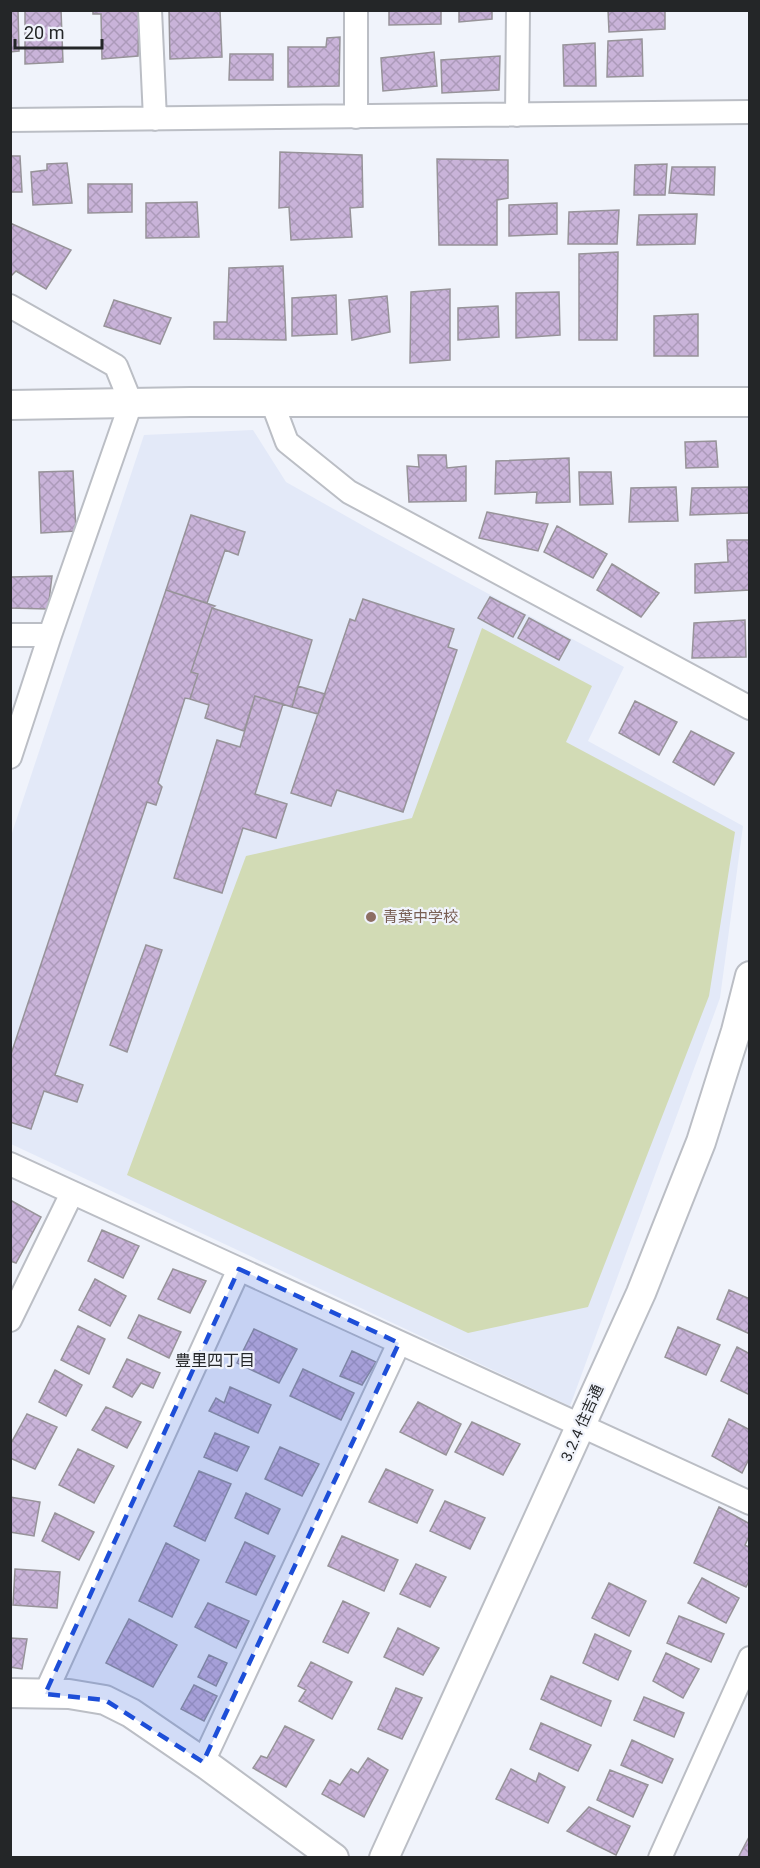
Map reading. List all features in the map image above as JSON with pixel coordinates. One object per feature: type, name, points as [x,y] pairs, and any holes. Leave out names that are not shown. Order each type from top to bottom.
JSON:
[{"type":"street","points":[[150,10],[155,119]]},
{"type":"street","points":[[356,10],[356,117]]},
{"type":"street","points":[[517,115],[518,10]]},
{"type":"street","points":[[10,120],[750,112]]},
{"type":"street","points":[[10,306],[116,366],[131,403],[50,635],[10,758]]},
{"type":"street","points":[[272,402],[287,442],[350,492],[750,708]]},
{"type":"street","points":[[10,405],[272,402],[750,402]]},
{"type":"street","points":[[10,635],[50,635]]},
{"type":"street","name":"3.2.4 住吉通","points":[[384,1857],[641,1293],[701,1142],[736,1031],[750,976]]},
{"type":"street","points":[[10,1164],[750,1503]]},
{"type":"street","points":[[10,1320],[72,1193]]},
{"type":"street","points":[[45,1694],[239,1269]]},
{"type":"street","points":[[203,1762],[399,1343]]},
{"type":"street","points":[[660,1857],[750,1658]]},
{"type":"street","points":[[10,1693],[69,1694],[105,1700],[131,1713],[334,1857]]},
{"type":"highlighted area","points":[[239,1269],[399,1343],[203,1762],[105,1700],[45,1694]]},
{"type":"shaded area","name":"青葉中学校","points":[[253,430],[286,482],[624,667],[588,741],[743,826],[720,998],[570,1406],[11,1144],[11,836],[144,435]]},
{"type":"green space","points":[[482,628],[592,686],[566,742],[735,832],[709,996],[588,1307],[468,1333],[127,1175],[246,856],[412,818]]},
{"type":"building","points":[[10,10],[18,10],[19,51],[10,52]]},
{"type":"building","points":[[25,10],[61,10],[63,62],[25,64]]},
{"type":"building","points":[[93,10],[139,10],[138,56],[102,59],[101,14],[93,14]]},
{"type":"building","points":[[169,10],[220,10],[222,57],[170,59]]},
{"type":"building","points":[[389,10],[441,10],[441,24],[389,25]]},
{"type":"building","points":[[459,10],[492,10],[492,19],[459,22]]},
{"type":"building","points":[[608,10],[665,10],[665,29],[609,32]]},
{"type":"building","points":[[340,37],[339,86],[288,87],[288,47],[326,47],[327,38]]},
{"type":"building","points":[[642,39],[643,76],[607,77],[608,41]]},
{"type":"building","points":[[595,43],[596,86],[564,86],[563,45]]},
{"type":"building","points":[[434,52],[437,86],[383,91],[381,58]]},
{"type":"building","points":[[230,54],[273,54],[273,80],[229,80]]},
{"type":"building","points":[[500,56],[499,90],[442,93],[441,60]]},
{"type":"building","points":[[280,152],[362,155],[363,207],[350,208],[352,237],[291,240],[289,207],[279,208]]},
{"type":"building","points":[[10,156],[20,156],[22,192],[10,192]]},
{"type":"building","points":[[437,159],[508,160],[508,198],[497,200],[497,245],[439,245]]},
{"type":"building","points":[[67,163],[72,203],[33,205],[31,172],[47,170],[47,164]]},
{"type":"building","points":[[667,164],[665,195],[634,195],[635,165]]},
{"type":"building","points":[[672,167],[715,167],[714,195],[669,193]]},
{"type":"building","points":[[88,184],[132,184],[132,212],[88,213]]},
{"type":"building","points":[[197,202],[199,237],[146,238],[146,203]]},
{"type":"building","points":[[557,203],[557,234],[509,236],[509,205]]},
{"type":"building","points":[[619,210],[617,244],[568,244],[569,212]]},
{"type":"building","points":[[697,214],[695,244],[637,245],[639,215]]},
{"type":"building","points":[[10,223],[71,250],[46,289],[16,271],[10,277]]},
{"type":"building","points":[[618,252],[617,340],[579,340],[579,254]]},
{"type":"building","points":[[283,266],[286,340],[214,339],[214,322],[227,322],[229,268]]},
{"type":"building","points":[[450,289],[450,360],[410,363],[411,292]]},
{"type":"building","points":[[559,292],[560,335],[516,338],[516,293]]},
{"type":"building","points":[[336,295],[337,334],[292,336],[292,298]]},
{"type":"building","points":[[387,296],[390,332],[352,340],[349,300]]},
{"type":"building","points":[[114,300],[171,318],[160,344],[104,326]]},
{"type":"building","points":[[498,306],[499,337],[458,340],[458,308]]},
{"type":"building","points":[[698,314],[698,356],[654,356],[654,316]]},
{"type":"building","points":[[716,441],[718,467],[686,468],[685,442]]},
{"type":"building","points":[[418,455],[446,455],[447,468],[466,466],[466,501],[409,502],[407,466],[419,467]]},
{"type":"building","points":[[569,458],[570,502],[536,503],[537,492],[495,494],[496,461]]},
{"type":"building","points":[[73,471],[76,531],[41,533],[39,472]]},
{"type":"building","points":[[579,472],[611,472],[613,504],[580,505]]},
{"type":"building","points":[[676,487],[678,521],[629,522],[631,488]]},
{"type":"building","points":[[750,487],[750,513],[690,515],[692,488]]},
{"type":"building","points":[[487,512],[548,524],[538,551],[479,538]]},
{"type":"building","points":[[191,515],[245,532],[238,555],[225,550],[207,603],[166,590]]},
{"type":"building","points":[[557,526],[607,554],[593,578],[544,552]]},
{"type":"building","points":[[727,540],[750,540],[750,590],[695,593],[695,564],[728,562]]},
{"type":"building","points":[[612,564],[659,593],[641,617],[597,590]]},
{"type":"building","points":[[52,576],[48,609],[10,608],[11,577]]},
{"type":"building","points":[[166,590],[215,606],[212,608],[191,672],[198,674],[190,699],[185,698],[158,783],[162,787],[156,805],[147,802],[55,1075],[83,1085],[77,1102],[44,1091],[31,1129],[10,1122],[10,1057]]},
{"type":"building","points":[[490,597],[525,615],[513,637],[478,618]]},
{"type":"building","points":[[363,599],[454,629],[448,647],[457,650],[403,812],[337,790],[331,806],[291,793],[350,619],[355,621]]},
{"type":"building","points":[[212,608],[312,640],[292,707],[255,696],[244,731],[205,718],[209,705],[190,699],[198,674],[191,672]]},
{"type":"building","points":[[529,618],[570,640],[559,660],[518,638]]},
{"type":"building","points":[[745,620],[746,657],[692,658],[694,623]]},
{"type":"building","points":[[298,686],[325,694],[318,714],[292,707]]},
{"type":"building","points":[[255,696],[283,704],[255,794],[287,804],[276,838],[243,828],[222,893],[174,878],[217,740],[240,747]]},
{"type":"building","points":[[635,701],[677,722],[659,755],[619,733]]},
{"type":"building","points":[[691,731],[734,753],[714,785],[673,762]]},
{"type":"building","points":[[146,945],[162,950],[127,1052],[110,1045]]},
{"type":"building","points":[[10,1200],[41,1217],[16,1263],[10,1261]]},
{"type":"building","points":[[102,1230],[139,1246],[123,1278],[88,1261]]},
{"type":"building","points":[[173,1269],[206,1281],[190,1313],[158,1299]]},
{"type":"building","points":[[95,1279],[126,1296],[110,1326],[79,1310]]},
{"type":"building","points":[[729,1290],[750,1299],[750,1334],[717,1319]]},
{"type":"building","points":[[139,1315],[181,1332],[169,1358],[128,1338]]},
{"type":"building","points":[[78,1326],[105,1339],[89,1374],[61,1360]]},
{"type":"building","points":[[678,1327],[720,1345],[706,1375],[665,1357]]},
{"type":"building","points":[[254,1329],[297,1349],[279,1383],[237,1363]]},
{"type":"building","points":[[737,1347],[750,1354],[750,1395],[721,1381]]},
{"type":"building","points":[[352,1351],[376,1362],[362,1385],[340,1376]]},
{"type":"building","points":[[127,1359],[160,1373],[153,1388],[141,1383],[132,1397],[113,1387]]},
{"type":"building","points":[[303,1369],[354,1393],[341,1420],[290,1396]]},
{"type":"building","points":[[55,1370],[82,1385],[66,1416],[39,1402]]},
{"type":"building","points":[[230,1387],[271,1405],[258,1433],[209,1411],[216,1398],[224,1403]]},
{"type":"building","points":[[418,1402],[461,1424],[446,1455],[400,1432]]},
{"type":"building","points":[[106,1407],[141,1422],[127,1448],[92,1430]]},
{"type":"building","points":[[27,1414],[57,1427],[35,1469],[10,1458],[10,1445]]},
{"type":"building","points":[[729,1419],[750,1430],[750,1457],[742,1473],[712,1456]]},
{"type":"building","points":[[472,1422],[520,1444],[503,1475],[455,1452]]},
{"type":"building","points":[[215,1433],[249,1447],[237,1471],[204,1457]]},
{"type":"building","points":[[280,1447],[319,1464],[302,1496],[265,1479]]},
{"type":"building","points":[[78,1449],[114,1466],[94,1503],[59,1485]]},
{"type":"building","points":[[386,1469],[433,1490],[417,1523],[369,1502]]},
{"type":"building","points":[[199,1471],[231,1484],[205,1541],[174,1526]]},
{"type":"building","points":[[246,1493],[280,1509],[268,1534],[235,1518]]},
{"type":"building","points":[[10,1497],[40,1502],[34,1536],[10,1532]]},
{"type":"building","points":[[445,1501],[485,1518],[470,1549],[430,1531]]},
{"type":"building","points":[[719,1507],[750,1524],[750,1534],[745,1545],[750,1548],[750,1579],[746,1587],[694,1563]]},
{"type":"building","points":[[55,1513],[94,1532],[79,1560],[42,1541]]},
{"type":"building","points":[[342,1536],[398,1560],[384,1591],[328,1566]]},
{"type":"building","points":[[245,1542],[275,1556],[256,1595],[226,1582]]},
{"type":"building","points":[[166,1543],[199,1560],[172,1617],[139,1601]]},
{"type":"building","points":[[416,1564],[446,1577],[430,1607],[400,1594]]},
{"type":"building","points":[[15,1569],[60,1572],[57,1608],[13,1605]]},
{"type":"building","points":[[702,1578],[739,1598],[726,1623],[688,1603]]},
{"type":"building","points":[[609,1583],[646,1601],[629,1636],[592,1618]]},
{"type":"building","points":[[343,1601],[369,1613],[348,1653],[323,1642]]},
{"type":"building","points":[[208,1603],[249,1621],[236,1648],[195,1627]]},
{"type":"building","points":[[679,1616],[724,1634],[711,1662],[667,1643]]},
{"type":"building","points":[[129,1619],[177,1645],[153,1687],[106,1663]]},
{"type":"building","points":[[398,1628],[439,1648],[423,1675],[384,1657]]},
{"type":"building","points":[[595,1634],[631,1651],[618,1680],[583,1663]]},
{"type":"building","points":[[10,1638],[27,1639],[22,1669],[10,1667]]},
{"type":"building","points":[[666,1653],[699,1669],[683,1698],[653,1681]]},
{"type":"building","points":[[209,1655],[227,1663],[216,1686],[198,1677]]},
{"type":"building","points":[[311,1662],[352,1682],[332,1719],[299,1701],[306,1690],[298,1686]]},
{"type":"building","points":[[551,1676],[611,1701],[601,1726],[541,1699]]},
{"type":"building","points":[[194,1685],[217,1696],[204,1721],[181,1709]]},
{"type":"building","points":[[396,1688],[422,1698],[402,1739],[378,1729]]},
{"type":"building","points":[[644,1697],[684,1713],[674,1737],[634,1720]]},
{"type":"building","points":[[541,1723],[591,1745],[578,1771],[530,1749]]},
{"type":"building","points":[[285,1726],[314,1740],[286,1787],[253,1768],[261,1756],[267,1758]]},
{"type":"building","points":[[632,1740],[673,1759],[662,1783],[621,1765]]},
{"type":"building","points":[[368,1758],[388,1770],[364,1817],[322,1794],[330,1780],[340,1785],[351,1769],[358,1773]]},
{"type":"building","points":[[511,1769],[536,1782],[539,1773],[565,1787],[548,1823],[496,1799]]},
{"type":"building","points":[[610,1770],[648,1785],[633,1817],[597,1800]]},
{"type":"building","points":[[589,1807],[630,1826],[616,1855],[567,1831]]},
{"type":"building","points":[[750,1835],[750,1858],[738,1858]]},
{"type":"place","name":"青葉中学校","points":[[371,917]]},
{"type":"district","name":"豊里四丁目","points":[[215,1360]]}]
